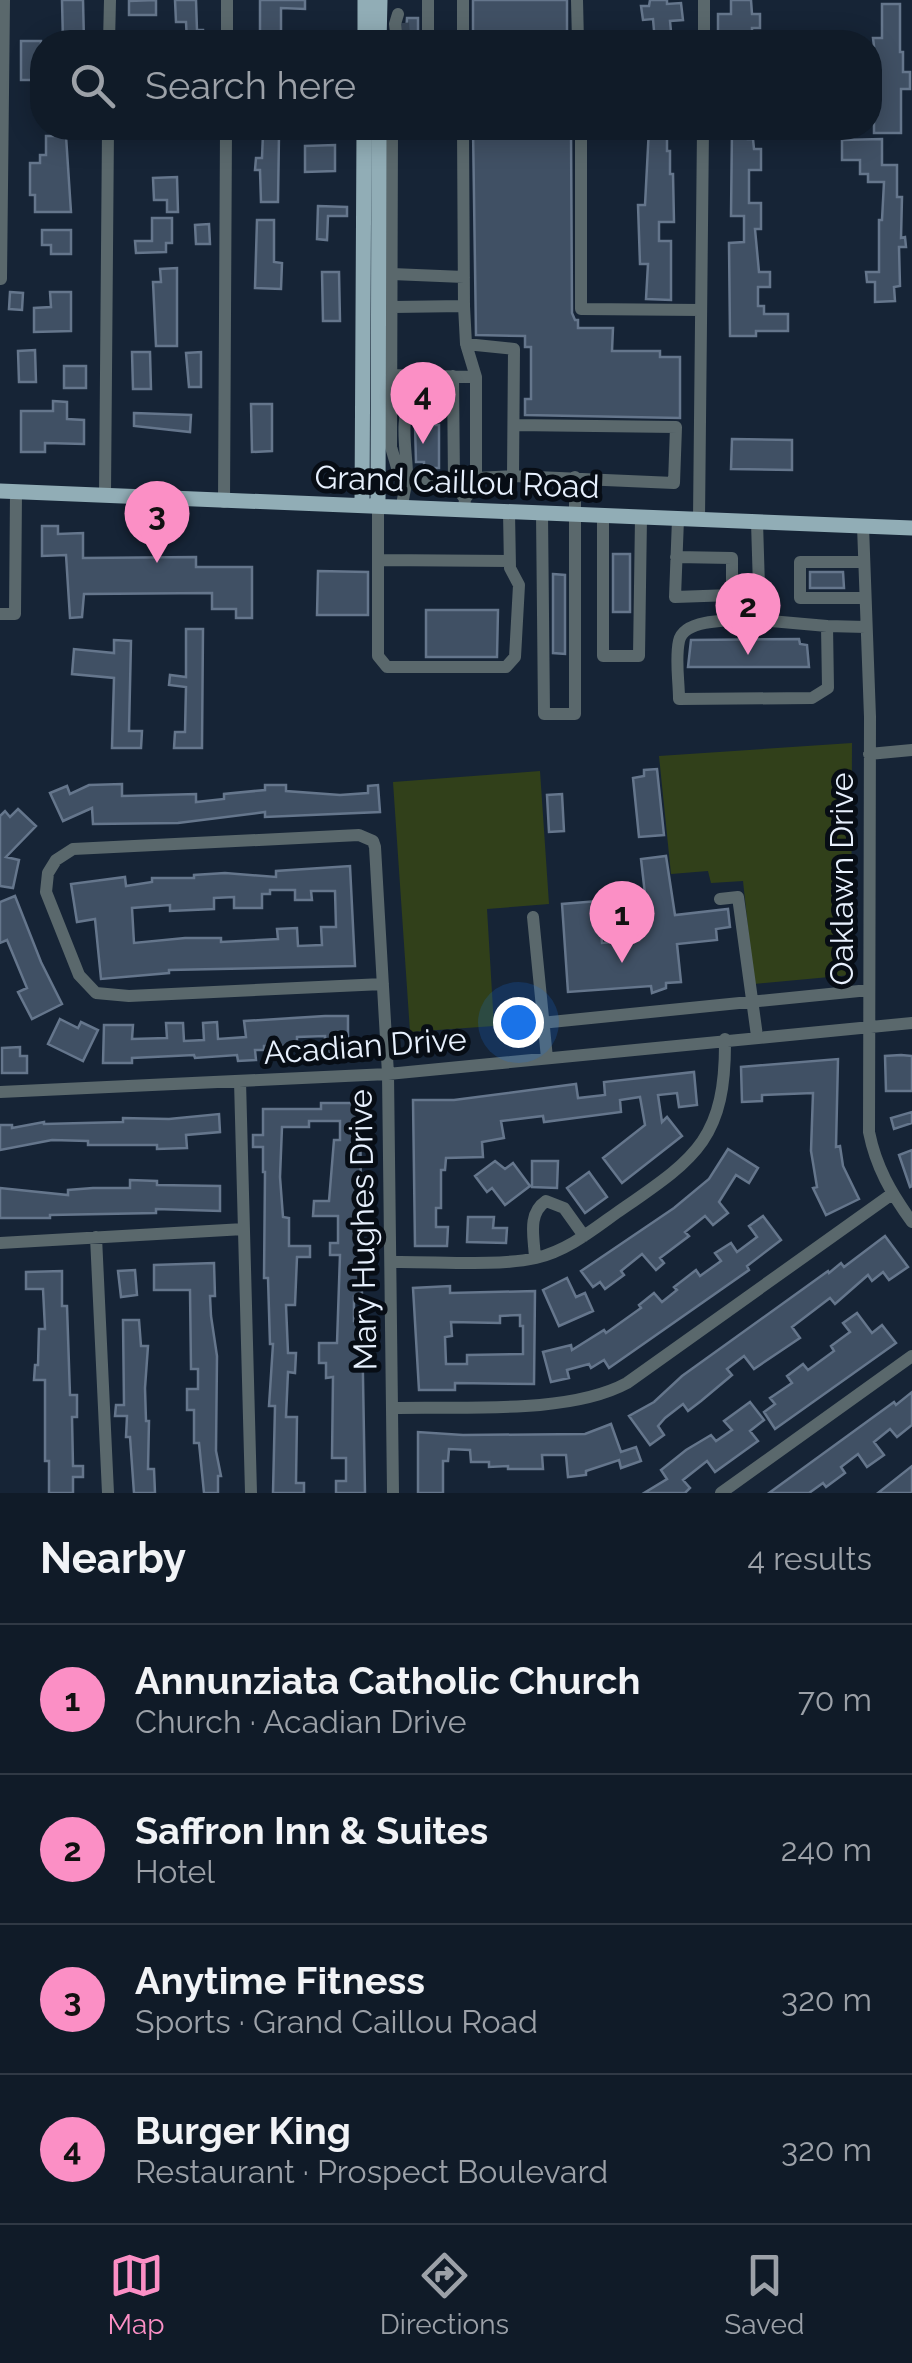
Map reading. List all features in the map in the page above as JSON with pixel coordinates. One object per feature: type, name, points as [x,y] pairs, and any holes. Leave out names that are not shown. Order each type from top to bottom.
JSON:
[{"type":"main road","points":[[365,0],[365,30]]},
{"type":"main road","points":[[380,0],[380,30]]},
{"type":"main road","points":[[364,140],[370,506]]},
{"type":"main road","points":[[370,506],[385,448],[386,210],[380,140]]},
{"type":"main road","name":"Grand Caillou Road","points":[[8,491],[224,502],[402,507],[464,504],[509,512],[912,528]]},
{"type":"street","points":[[0,296],[4,0]]},
{"type":"street","points":[[109,30],[110,0]]},
{"type":"street","points":[[227,0],[227,30]]},
{"type":"street","points":[[428,0],[428,30]]},
{"type":"street","points":[[463,0],[463,30]]},
{"type":"street","points":[[577,0],[578,30]]},
{"type":"street","points":[[704,0],[704,30]]},
{"type":"street","points":[[105,494],[108,140]]},
{"type":"street","points":[[224,502],[226,140]]},
{"type":"street","points":[[391,140],[386,210],[393,306],[385,345],[391,375],[385,448],[405,484]]},
{"type":"street","points":[[463,140],[466,344],[476,377],[476,484],[464,504]]},
{"type":"street","points":[[581,140],[581,309],[701,310]]},
{"type":"street","points":[[699,519],[703,140]]},
{"type":"street","points":[[392,274],[464,277]]},
{"type":"street","points":[[393,306],[464,306]]},
{"type":"street","points":[[466,344],[514,349],[513,476]]},
{"type":"street","points":[[391,375],[476,377]]},
{"type":"street","points":[[453,376],[454,483],[464,504]]},
{"type":"street","points":[[402,507],[407,410],[412,401],[453,398]]},
{"type":"street","points":[[514,426],[700,427]]},
{"type":"street","points":[[476,478],[513,476],[674,484],[676,427]]},
{"type":"street","points":[[542,513],[544,714],[575,714],[575,478]]},
{"type":"street","points":[[405,484],[454,483]]},
{"type":"street","points":[[0,614],[15,614],[8,491]]},
{"type":"street","points":[[370,506],[378,560],[378,656],[387,667],[506,668],[515,657],[519,585],[510,562],[509,512]]},
{"type":"street","points":[[602,516],[603,656],[639,656],[641,517]]},
{"type":"street","points":[[676,557],[732,558],[732,595],[674,597],[676,557],[678,518]]},
{"type":"street","points":[[757,522],[760,620]]},
{"type":"street","name":"Oaklawn Drive","points":[[863,526],[870,754],[869,1132],[877,1164],[912,1222]]},
{"type":"street","points":[[378,560],[510,562]]},
{"type":"street","points":[[864,562],[800,562],[800,598],[866,598]]},
{"type":"street","points":[[827,626],[828,688],[821,695],[679,698],[679,640],[684,631],[696,624],[760,620],[866,626]]},
{"type":"street","points":[[870,754],[912,750]]},
{"type":"street","name":"Mary Hughes Drive","points":[[383,984],[129,996],[96,993],[80,974],[46,886],[48,873],[56,860],[73,850],[358,835],[368,837],[374,847],[383,984],[388,1074],[394,1493]]},
{"type":"street","points":[[720,899],[738,897],[757,1036]]},
{"type":"street","points":[[534,917],[547,1058]]},
{"type":"street","points":[[541,1024],[869,990]]},
{"type":"street","name":"Acadian Drive","points":[[0,1092],[388,1074],[912,1023]]},
{"type":"street","points":[[391,1262],[535,1258],[552,1254],[584,1236],[678,1170],[702,1144],[721,1103],[726,1078],[725,1040]]},
{"type":"street","points":[[240,1081],[251,1493]]},
{"type":"street","points":[[392,1408],[569,1403],[606,1394],[627,1383],[892,1194]]},
{"type":"street","points":[[535,1258],[534,1212],[546,1201],[564,1208],[584,1236]]},
{"type":"street","points":[[0,1242],[244,1229]]},
{"type":"street","points":[[96,1237],[108,1493]]},
{"type":"street","points":[[721,1493],[912,1356]]},
{"type":"green space","points":[[852,743],[851,975],[754,984],[743,881],[711,883],[708,871],[671,874],[659,756]]},
{"type":"green space","points":[[540,771],[549,904],[487,909],[494,1026],[410,1032],[393,782]]},
{"type":"building","points":[[62,0],[83,0],[84,30],[63,30]]},
{"type":"building","points":[[156,0],[156,15],[129,15],[129,1]]},
{"type":"building","points":[[175,0],[196,0],[197,30],[186,30],[186,22],[176,22]]},
{"type":"building","points":[[260,0],[305,0],[305,9],[281,8],[281,30],[260,30]]},
{"type":"building","points":[[473,0],[567,0],[567,30],[473,30]]},
{"type":"building","points":[[650,0],[681,3],[683,20],[670,21],[671,30],[654,30],[653,19],[643,20],[641,6],[649,6]]},
{"type":"building","points":[[731,0],[751,0],[752,14],[760,14],[760,28],[718,30],[718,14],[731,14]]},
{"type":"building","points":[[882,4],[900,4],[900,52],[903,72],[910,72],[910,89],[901,89],[901,133],[882,133]]},
{"type":"building","points":[[407,18],[418,18],[418,30],[406,30]]},
{"type":"building","points":[[21,41],[30,41],[30,80],[21,80]]},
{"type":"building","points":[[46,140],[66,140],[71,212],[35,212],[35,195],[30,195],[30,163],[40,163],[40,155],[46,155]]},
{"type":"building","points":[[263,140],[279,140],[278,202],[261,202],[260,170],[255,170],[256,158],[262,158]]},
{"type":"building","points":[[473,140],[571,140],[572,313],[578,328],[613,328],[612,351],[660,351],[660,357],[680,357],[680,418],[525,415],[525,399],[531,399],[531,347],[525,347],[525,336],[476,335]]},
{"type":"building","points":[[648,140],[667,140],[673,174],[674,222],[659,222],[659,241],[671,241],[671,300],[646,299],[648,264],[640,264],[638,205],[645,205]]},
{"type":"building","points":[[732,140],[753,140],[754,149],[761,149],[761,170],[749,170],[749,203],[761,203],[761,229],[755,229],[759,272],[770,272],[770,287],[758,287],[758,306],[764,306],[764,314],[788,314],[788,331],[730,336],[729,243],[744,242],[744,216],[731,216]]},
{"type":"building","points":[[842,140],[882,140],[882,165],[897,165],[897,197],[902,197],[901,238],[905,237],[906,247],[899,247],[900,286],[894,287],[895,301],[875,302],[875,282],[867,282],[866,272],[879,272],[884,182],[868,182],[868,174],[860,174],[860,160],[842,160]]},
{"type":"building","points":[[335,145],[335,171],[305,172],[305,146]]},
{"type":"building","points":[[177,177],[178,212],[167,212],[167,200],[154,200],[153,178]]},
{"type":"building","points":[[318,206],[347,207],[347,216],[328,216],[327,240],[317,239]]},
{"type":"building","points":[[152,218],[172,218],[172,243],[166,243],[166,252],[136,253],[135,241],[152,241]]},
{"type":"building","points":[[257,220],[274,220],[274,262],[282,263],[281,289],[255,288]]},
{"type":"building","points":[[209,224],[210,244],[196,244],[195,225]]},
{"type":"building","points":[[42,230],[71,230],[71,254],[51,254],[51,245],[42,245]]},
{"type":"building","points":[[177,268],[177,346],[156,346],[153,282],[161,282],[160,269]]},
{"type":"building","points":[[322,272],[339,272],[340,321],[323,321]]},
{"type":"building","points":[[10,292],[23,293],[22,310],[9,309]]},
{"type":"building","points":[[50,292],[71,292],[71,331],[34,332],[34,308],[51,307]]},
{"type":"building","points":[[35,350],[36,382],[19,382],[18,351]]},
{"type":"building","points":[[132,352],[150,352],[151,389],[133,389]]},
{"type":"building","points":[[201,352],[201,387],[189,387],[186,353]]},
{"type":"building","points":[[64,366],[86,366],[86,388],[64,388]]},
{"type":"building","points":[[53,401],[67,402],[67,419],[84,420],[84,444],[45,443],[45,452],[21,452],[21,411],[53,411]]},
{"type":"building","points":[[251,404],[272,404],[272,451],[252,452]]},
{"type":"building","points":[[134,413],[191,415],[190,432],[134,426]]},
{"type":"building","points":[[415,425],[439,425],[439,468],[424,468],[424,462],[416,462]]},
{"type":"building","points":[[732,439],[792,440],[792,470],[731,469]]},
{"type":"building","points":[[42,526],[58,526],[58,534],[83,533],[83,558],[196,557],[196,567],[252,567],[252,618],[236,618],[236,609],[212,609],[212,593],[84,594],[82,617],[70,618],[66,555],[42,556]]},
{"type":"building","points":[[613,554],[630,554],[630,612],[613,612]]},
{"type":"building","points":[[318,571],[368,572],[368,615],[317,615]]},
{"type":"building","points":[[810,572],[843,572],[844,588],[810,588]]},
{"type":"building","points":[[553,574],[565,575],[565,654],[553,653]]},
{"type":"building","points":[[426,610],[498,610],[497,657],[426,657]]},
{"type":"building","points":[[186,629],[203,629],[202,748],[174,748],[175,732],[185,732],[186,687],[169,685],[170,675],[186,677]]},
{"type":"building","points":[[799,639],[800,644],[807,645],[809,667],[688,667],[691,640]]},
{"type":"building","points":[[114,640],[131,641],[129,731],[142,731],[141,748],[112,748],[114,678],[72,674],[74,649],[114,653]]},
{"type":"building","points":[[657,769],[664,835],[639,837],[633,778],[644,776],[644,770]]},
{"type":"building","points":[[122,784],[122,796],[196,794],[196,802],[224,799],[224,794],[265,790],[265,785],[286,785],[286,791],[340,795],[368,793],[368,786],[378,785],[380,812],[265,817],[265,812],[178,823],[93,824],[92,808],[63,821],[50,793],[67,786],[70,794],[89,785]]},
{"type":"building","points":[[562,794],[564,831],[549,832],[547,795]]},
{"type":"building","points":[[18,809],[36,826],[6,857],[19,860],[13,888],[0,886],[0,816],[5,811],[10,817]]},
{"type":"building","points":[[666,856],[675,915],[728,909],[730,927],[716,929],[717,940],[677,944],[681,982],[666,983],[666,988],[652,993],[651,986],[568,992],[562,904],[598,901],[602,943],[639,940],[635,904],[646,903],[641,859]]},
{"type":"building","points":[[350,866],[355,966],[169,970],[101,979],[95,919],[77,922],[71,884],[125,877],[126,886],[152,882],[152,878],[225,873],[276,877],[276,871]],"holes":[[[270,890],[295,890],[295,900],[312,900],[311,891],[335,891],[336,927],[321,927],[322,945],[298,946],[297,928],[277,929],[278,939],[221,942],[221,938],[185,938],[134,943],[132,908],[170,905],[170,911],[214,909],[214,898],[234,897],[234,908],[262,908],[262,894],[270,894]]]},
{"type":"building","points":[[619,892],[625,905],[613,910],[603,902],[611,893]]},
{"type":"building","points":[[15,896],[62,1004],[32,1019],[18,992],[27,988],[7,940],[0,943],[0,902]]},
{"type":"building","points":[[348,1016],[344,1056],[325,1056],[325,1036],[297,1037],[297,1046],[264,1046],[264,1050],[255,1050],[256,1060],[238,1061],[237,1055],[194,1055],[103,1063],[104,1025],[133,1025],[132,1039],[167,1038],[166,1023],[183,1023],[184,1041],[204,1040],[203,1023],[217,1022],[218,1039],[246,1037],[244,1021]]},
{"type":"building","points":[[60,1019],[78,1028],[81,1022],[98,1030],[83,1061],[48,1044]]},
{"type":"building","points":[[20,1047],[20,1056],[27,1056],[27,1073],[2,1073],[2,1048]]},
{"type":"building","points":[[885,1056],[912,1056],[912,1091],[886,1091]]},
{"type":"building","points":[[838,1059],[836,1147],[840,1146],[843,1166],[859,1199],[826,1215],[813,1188],[817,1187],[811,1151],[813,1093],[762,1095],[762,1101],[742,1102],[741,1067]]},
{"type":"building","points":[[694,1072],[697,1105],[679,1107],[677,1093],[658,1095],[662,1122],[667,1117],[682,1136],[622,1183],[603,1158],[645,1125],[640,1097],[620,1100],[621,1112],[544,1122],[543,1116],[501,1121],[504,1138],[482,1142],[483,1157],[446,1158],[445,1170],[441,1170],[441,1208],[436,1208],[436,1227],[448,1227],[447,1246],[415,1246],[413,1100],[454,1100],[576,1084],[578,1098],[605,1095],[604,1082]]},
{"type":"building","points":[[321,1103],[360,1103],[362,1298],[354,1297],[354,1321],[362,1321],[365,1493],[336,1493],[336,1481],[346,1481],[346,1458],[332,1458],[333,1377],[326,1378],[326,1363],[319,1363],[319,1343],[337,1343],[340,1255],[330,1255],[330,1243],[338,1243],[338,1216],[313,1216],[314,1201],[329,1201],[334,1140],[340,1140],[340,1121],[309,1121],[309,1127],[282,1127],[280,1177],[283,1217],[289,1218],[289,1246],[310,1246],[310,1257],[297,1257],[295,1305],[286,1305],[288,1353],[296,1353],[295,1373],[288,1372],[286,1417],[297,1417],[296,1483],[304,1483],[304,1493],[273,1493],[275,1406],[269,1406],[273,1344],[268,1278],[264,1278],[265,1172],[263,1147],[253,1147],[253,1135],[263,1135],[263,1109],[321,1109]]},
{"type":"building","points":[[912,1112],[912,1123],[894,1129],[891,1118]]},
{"type":"building","points":[[219,1114],[220,1132],[186,1135],[187,1148],[52,1140],[0,1150],[0,1125],[12,1128],[44,1122],[123,1122],[123,1118]]},
{"type":"building","points":[[728,1149],[758,1168],[749,1183],[736,1175],[719,1202],[728,1213],[713,1225],[705,1216],[685,1232],[689,1236],[660,1258],[664,1263],[656,1270],[642,1254],[605,1289],[600,1282],[593,1287],[581,1271],[674,1208],[709,1179]]},
{"type":"building","points":[[912,1150],[912,1186],[910,1187],[899,1155]]},
{"type":"building","points":[[495,1161],[505,1169],[513,1163],[530,1186],[505,1205],[492,1188],[487,1192],[475,1176]]},
{"type":"building","points":[[532,1161],[558,1161],[557,1188],[532,1187]]},
{"type":"building","points":[[589,1172],[607,1197],[585,1213],[567,1188]]},
{"type":"building","points":[[130,1180],[157,1181],[157,1185],[220,1186],[220,1211],[156,1209],[156,1213],[0,1218],[0,1188],[68,1195],[68,1190],[130,1188]]},
{"type":"building","points":[[763,1216],[781,1240],[747,1266],[749,1270],[609,1368],[604,1360],[591,1368],[589,1364],[567,1370],[569,1378],[551,1382],[543,1352],[571,1345],[572,1350],[604,1330],[606,1333],[641,1308],[639,1305],[654,1293],[662,1302],[696,1270],[700,1276],[721,1261],[715,1253],[731,1243],[737,1252],[757,1237],[749,1226]]},
{"type":"building","points":[[468,1217],[494,1217],[493,1228],[507,1228],[506,1243],[467,1242]]},
{"type":"building","points":[[885,1236],[908,1267],[889,1280],[883,1272],[872,1281],[868,1275],[835,1304],[830,1298],[792,1327],[800,1338],[754,1369],[744,1356],[727,1369],[732,1375],[701,1401],[688,1411],[683,1404],[665,1418],[658,1426],[664,1435],[650,1445],[629,1416],[654,1402],[682,1376],[828,1271],[841,1263],[844,1267]]},
{"type":"building","points":[[214,1263],[215,1296],[210,1296],[217,1356],[216,1451],[221,1476],[218,1493],[204,1493],[199,1443],[194,1443],[194,1410],[187,1410],[187,1389],[198,1389],[198,1369],[191,1369],[190,1290],[154,1290],[154,1265]]},
{"type":"building","points":[[135,1270],[137,1295],[121,1297],[118,1271]]},
{"type":"building","points":[[62,1271],[70,1395],[77,1395],[77,1417],[72,1417],[73,1466],[83,1466],[83,1477],[73,1477],[73,1493],[49,1493],[45,1380],[34,1380],[39,1329],[45,1329],[43,1289],[26,1289],[26,1272]]},
{"type":"building","points":[[567,1278],[576,1297],[585,1293],[593,1311],[559,1326],[543,1290]]},
{"type":"building","points":[[450,1286],[450,1293],[535,1291],[534,1384],[455,1383],[455,1390],[419,1390],[413,1288]],"holes":[[[520,1315],[523,1354],[467,1355],[467,1364],[446,1364],[445,1337],[452,1336],[451,1322],[500,1323],[500,1316]]]},
{"type":"building","points":[[857,1313],[872,1333],[882,1325],[896,1343],[775,1429],[764,1412],[775,1404],[770,1398],[792,1383],[787,1376],[803,1364],[808,1370],[834,1351],[831,1346],[850,1332],[843,1323]]},
{"type":"building","points":[[123,1320],[139,1320],[141,1346],[148,1346],[148,1469],[154,1469],[155,1493],[134,1493],[127,1416],[115,1416],[116,1405],[124,1405]]},
{"type":"building","points":[[912,1392],[912,1425],[897,1437],[890,1429],[874,1442],[884,1455],[867,1467],[858,1454],[841,1467],[845,1473],[826,1487],[823,1483],[809,1493],[769,1493],[894,1402],[896,1405]]},
{"type":"building","points":[[750,1402],[764,1420],[750,1431],[758,1441],[715,1472],[707,1461],[683,1480],[690,1488],[685,1493],[644,1493],[667,1479],[661,1470],[686,1450],[711,1435],[716,1441],[732,1430],[724,1421]]},
{"type":"building","points":[[611,1424],[621,1452],[636,1447],[641,1461],[621,1468],[619,1460],[586,1471],[586,1475],[568,1477],[566,1455],[542,1455],[543,1469],[508,1469],[489,1467],[489,1462],[471,1462],[470,1450],[449,1449],[448,1461],[443,1461],[443,1493],[418,1493],[418,1432],[585,1434]]},
{"type":"building","points":[[912,1466],[912,1493],[878,1493]]},
{"type":"tunnel","points":[[403,23],[404,30]]},
{"type":"place","name":"Burger King","points":[[423,444]]},
{"type":"place","name":"Anytime Fitness","points":[[157,563]]},
{"type":"place","name":"Saffron Inn & Suites","points":[[748,655]]},
{"type":"place","name":"Annunziata Catholic Church","points":[[622,963]]}]
